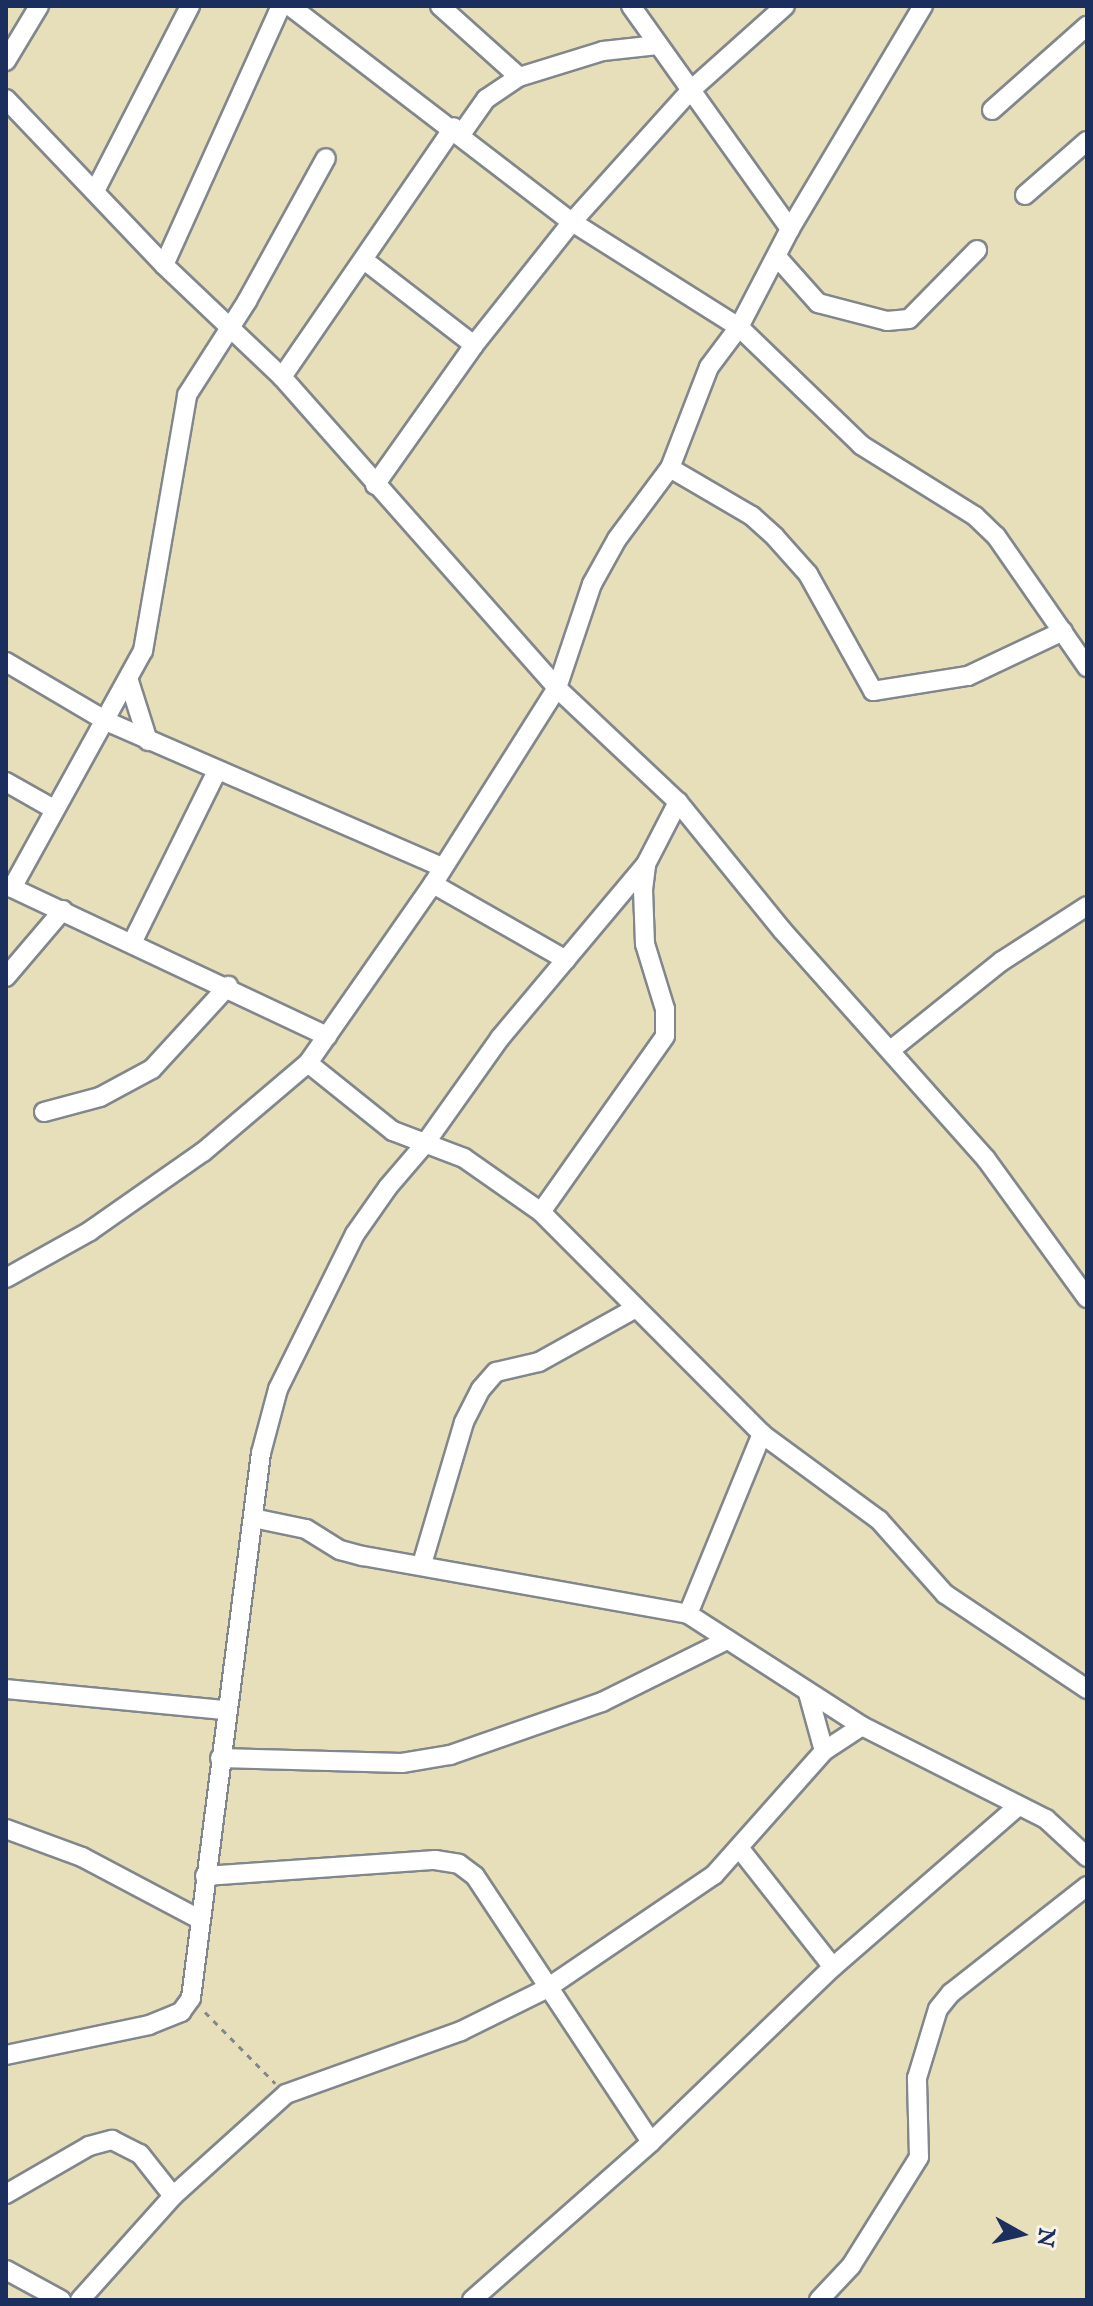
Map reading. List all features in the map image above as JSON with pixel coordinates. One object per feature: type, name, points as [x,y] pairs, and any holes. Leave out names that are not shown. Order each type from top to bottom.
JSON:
[{"type":"street","points":[[6,61],[39,6]]},
{"type":"street","points":[[95,191],[190,6]]},
{"type":"street","points":[[164,265],[281,6]]},
{"type":"street","points":[[290,6],[458,130],[572,222],[739,327],[861,445],[975,516],[996,536],[1087,667]]},
{"type":"street","points":[[440,6],[519,77]]},
{"type":"street","points":[[631,6],[790,229]]},
{"type":"street","points":[[6,1278],[90,1231],[190,1161],[308,1063],[437,875],[557,688],[592,584],[617,539],[670,468],[709,367],[739,327],[790,229],[923,6]]},
{"type":"street","points":[[375,485],[474,345],[572,222],[691,90],[780,8]]},
{"type":"street","points":[[992,110],[1087,26]]},
{"type":"street","points":[[282,377],[458,130],[486,99],[519,77],[603,51],[658,45]]},
{"type":"street","points":[[6,99],[164,265],[282,377],[557,688],[678,802],[782,930],[892,1049],[986,1159],[1087,1298]]},
{"type":"street","points":[[1025,195],[1087,141]]},
{"type":"street","points":[[326,158],[231,327],[187,395],[143,651],[129,681],[52,808],[9,887],[133,941],[327,1036]]},
{"type":"street","points":[[777,257],[818,303],[887,321],[909,319],[977,250]]},
{"type":"street","points":[[364,260],[474,345]]},
{"type":"street","points":[[670,468],[752,516],[775,537],[808,574],[873,691],[968,676],[1063,631]]},
{"type":"street","points":[[6,662],[106,721],[437,875],[566,960]]},
{"type":"street","points":[[129,681],[148,741]]},
{"type":"street","points":[[133,941],[216,773]]},
{"type":"street","points":[[6,782],[52,808]]},
{"type":"street","points":[[6,2055],[149,2025],[181,2012],[191,1998],[225,1710],[261,1453],[284,1375],[355,1234],[424,1145],[500,1038],[646,864],[678,802]]},
{"type":"street","points":[[541,1212],[665,1036],[665,1009],[645,944],[646,864]]},
{"type":"street","points":[[892,1049],[1002,961],[1087,906]]},
{"type":"street","points":[[6,977],[63,910]]},
{"type":"street","points":[[44,1112],[86,1103],[152,1069],[228,986]]},
{"type":"street","points":[[308,1063],[393,1131],[464,1158],[541,1212],[762,1434],[879,1520],[945,1594],[1087,1689]]},
{"type":"street","points":[[422,1564],[464,1422],[481,1389],[496,1372],[539,1362],[636,1308]]},
{"type":"street","points":[[688,1614],[762,1434]]},
{"type":"street","points":[[253,1518],[306,1529],[340,1550],[688,1614],[862,1726],[1046,1819],[1087,1857]]},
{"type":"street","points":[[220,1758],[402,1763],[450,1755],[602,1702],[727,1640]]},
{"type":"street","points":[[6,1689],[55,1698],[225,1710]]},
{"type":"street","points":[[808,1693],[824,1751]]},
{"type":"street","points":[[80,2300],[173,2196],[286,2094],[461,2031],[546,1989],[664,1913],[740,1849],[824,1751],[862,1726]]},
{"type":"street","points":[[472,2300],[651,2142],[833,1967],[1018,1806]]},
{"type":"street","points":[[6,1829],[82,1857],[199,1919]]},
{"type":"street","points":[[740,1849],[833,1967]]},
{"type":"street","points":[[205,1876],[435,1860],[459,1864],[475,1876],[546,1989],[651,2142]]},
{"type":"street","points":[[819,2300],[851,2266],[919,2157],[917,2078],[938,2009],[951,1993],[1087,1886]]},
{"type":"street","points":[[6,2194],[89,2146],[112,2140],[140,2154],[173,2196]]},
{"type":"street","points":[[6,2270],[61,2300]]},
{"type":"path","points":[[191,1998],[286,2094]]}]
